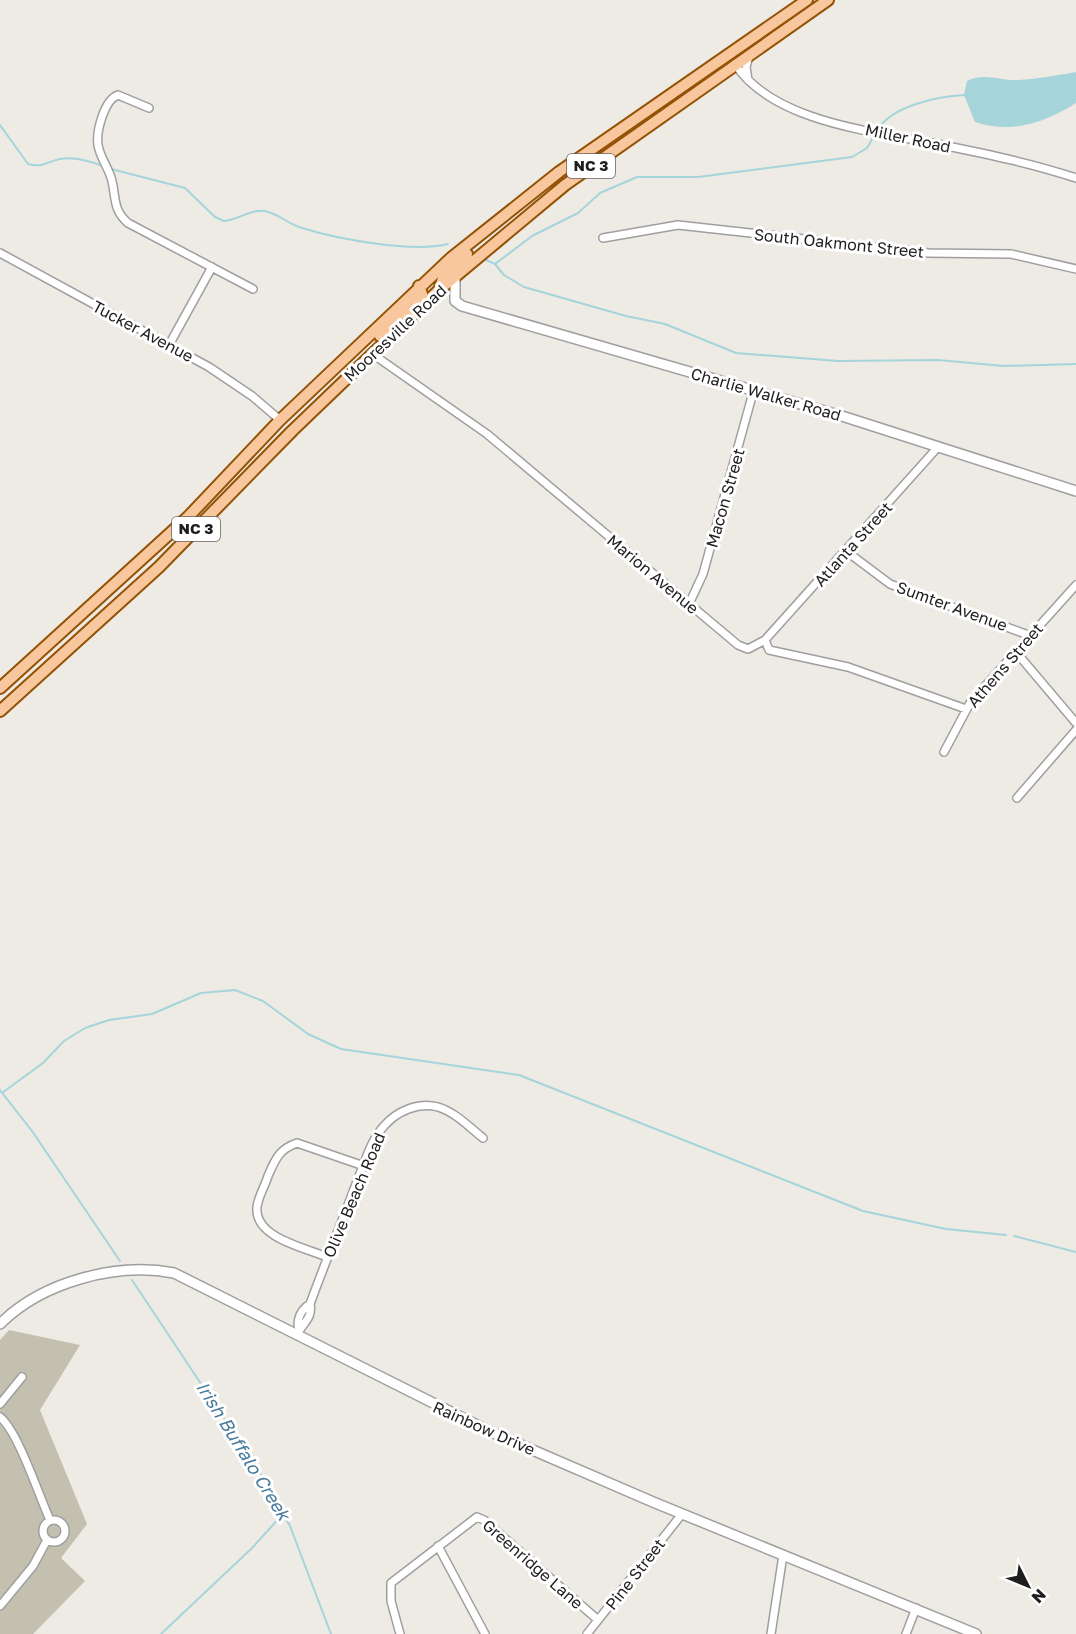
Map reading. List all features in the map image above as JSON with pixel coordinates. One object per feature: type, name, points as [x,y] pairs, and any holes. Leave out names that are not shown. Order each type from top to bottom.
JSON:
[{"type":"main road","name":"Mooresville Road","points":[[0,688],[188,517],[280,420],[419,286],[559,172],[807,0]]},
{"type":"main road","name":"Mooresville Road","points":[[0,711],[172,553],[371,353],[439,290],[565,185],[828,0]]},
{"type":"main road","points":[[735,64],[736,57],[769,32],[778,20]]},
{"type":"main road","points":[[672,109],[680,98],[707,76],[713,66]]},
{"type":"main road","points":[[439,290],[445,273],[499,227],[502,218]]},
{"type":"main road","points":[[359,365],[366,351],[422,294],[419,286]]},
{"type":"main road","points":[[110,590],[120,602]]},
{"type":"street","points":[[748,80],[746,67],[751,53]]},
{"type":"street","name":"Miller Road","points":[[735,64],[748,80],[777,102],[820,118],[1016,161],[1076,178]]},
{"type":"street","points":[[149,108],[118,95],[108,105],[101,123],[98,143],[112,178],[116,208],[128,223],[253,289]]},
{"type":"street","name":"South Oakmont Street","points":[[603,238],[678,225],[929,253],[1011,254],[1076,269]]},
{"type":"street","name":"Tucker Avenue","points":[[0,253],[219,373],[252,396],[280,420]]},
{"type":"street","points":[[169,345],[212,267]]},
{"type":"street","points":[[455,278],[455,301]]},
{"type":"street","name":"Charlie Walker Road","points":[[439,290],[462,306],[754,389],[1076,491]]},
{"type":"street","name":"Marion Avenue","points":[[371,353],[487,434],[743,648],[748,649],[765,640]]},
{"type":"street","name":"Macon Street","points":[[689,604],[703,574],[754,389]]},
{"type":"street","name":"Atlanta Street","points":[[765,640],[939,447]]},
{"type":"street","name":"Sumter Avenue","points":[[846,551],[890,584],[1030,636]]},
{"type":"street","name":"Athens Street","points":[[944,752],[966,709],[1076,585]]},
{"type":"street","points":[[765,640],[769,650],[848,667],[966,709]]},
{"type":"street","points":[[1016,652],[1076,723]]},
{"type":"street","points":[[1017,798],[1076,730]]},
{"type":"street","name":"Olive Beach Road","points":[[298,1332],[297,1323],[303,1308],[310,1304],[364,1166],[383,1127],[399,1113],[422,1106],[438,1107],[455,1116],[483,1138]]},
{"type":"street","points":[[327,1257],[275,1236],[261,1223],[257,1205],[274,1160],[287,1147],[297,1143],[364,1166]]},
{"type":"street","name":"Rainbow Drive","points":[[0,1324],[36,1297],[70,1283],[126,1271],[158,1270],[195,1282],[298,1332],[452,1414],[682,1514],[976,1634]]},
{"type":"street","points":[[0,1404],[22,1377]]},
{"type":"street","points":[[0,1417],[10,1429],[20,1448],[50,1520]]},
{"type":"street","name":"Pine Street","points":[[587,1634],[682,1514]]},
{"type":"street","name":"Greenridge Lane","points":[[400,1634],[391,1601],[391,1584],[477,1517],[484,1520],[598,1620]]},
{"type":"street","points":[[50,1520],[61,1522],[65,1532],[58,1541],[48,1540],[43,1535],[43,1527],[50,1520]]},
{"type":"street","points":[[0,1606],[24,1578],[48,1540]]},
{"type":"street","points":[[438,1546],[485,1634]]},
{"type":"street","points":[[771,1634],[783,1555]]},
{"type":"street","points":[[906,1634],[916,1608]]},
{"type":"shaded area","points":[[9,1330],[80,1345],[40,1410],[87,1524],[61,1558],[85,1581],[33,1634],[0,1634],[0,1340]]},
{"type":"water","points":[[1076,72],[1076,103],[1052,116],[1027,125],[1002,127],[975,122],[964,95],[967,81],[974,78],[1019,80]]},
{"type":"waterway","points":[[877,131],[883,122],[893,115],[916,104],[965,95]]},
{"type":"waterway","points":[[0,125],[28,164],[41,165],[71,158],[103,166]]},
{"type":"waterway","points":[[495,264],[532,236],[578,213],[600,193],[637,177],[698,177],[852,157],[867,148],[874,136]]},
{"type":"waterway","points":[[111,169],[185,188],[215,217],[224,221],[251,212],[262,211],[272,213],[302,228],[375,244],[415,247],[448,244]]},
{"type":"waterway","points":[[486,260],[495,264],[504,275],[524,287],[626,316],[665,324],[736,353],[838,361],[938,360],[1004,366],[1076,364]]},
{"type":"waterway","points":[[2,1093],[43,1063],[64,1041],[85,1028],[109,1020],[152,1014],[201,993],[235,990],[263,1001],[308,1034],[341,1049],[519,1075],[863,1211],[946,1229],[1006,1235]]},
{"type":"waterway","name":"Irish Buffalo Creek","points":[[0,1090],[32,1131],[120,1261]]},
{"type":"waterway","points":[[1014,1236],[1076,1252]]},
{"type":"waterway","name":"Irish Buffalo Creek","points":[[132,1280],[259,1471],[290,1526],[331,1634]]},
{"type":"waterway","points":[[161,1634],[252,1548],[282,1515]]}]
